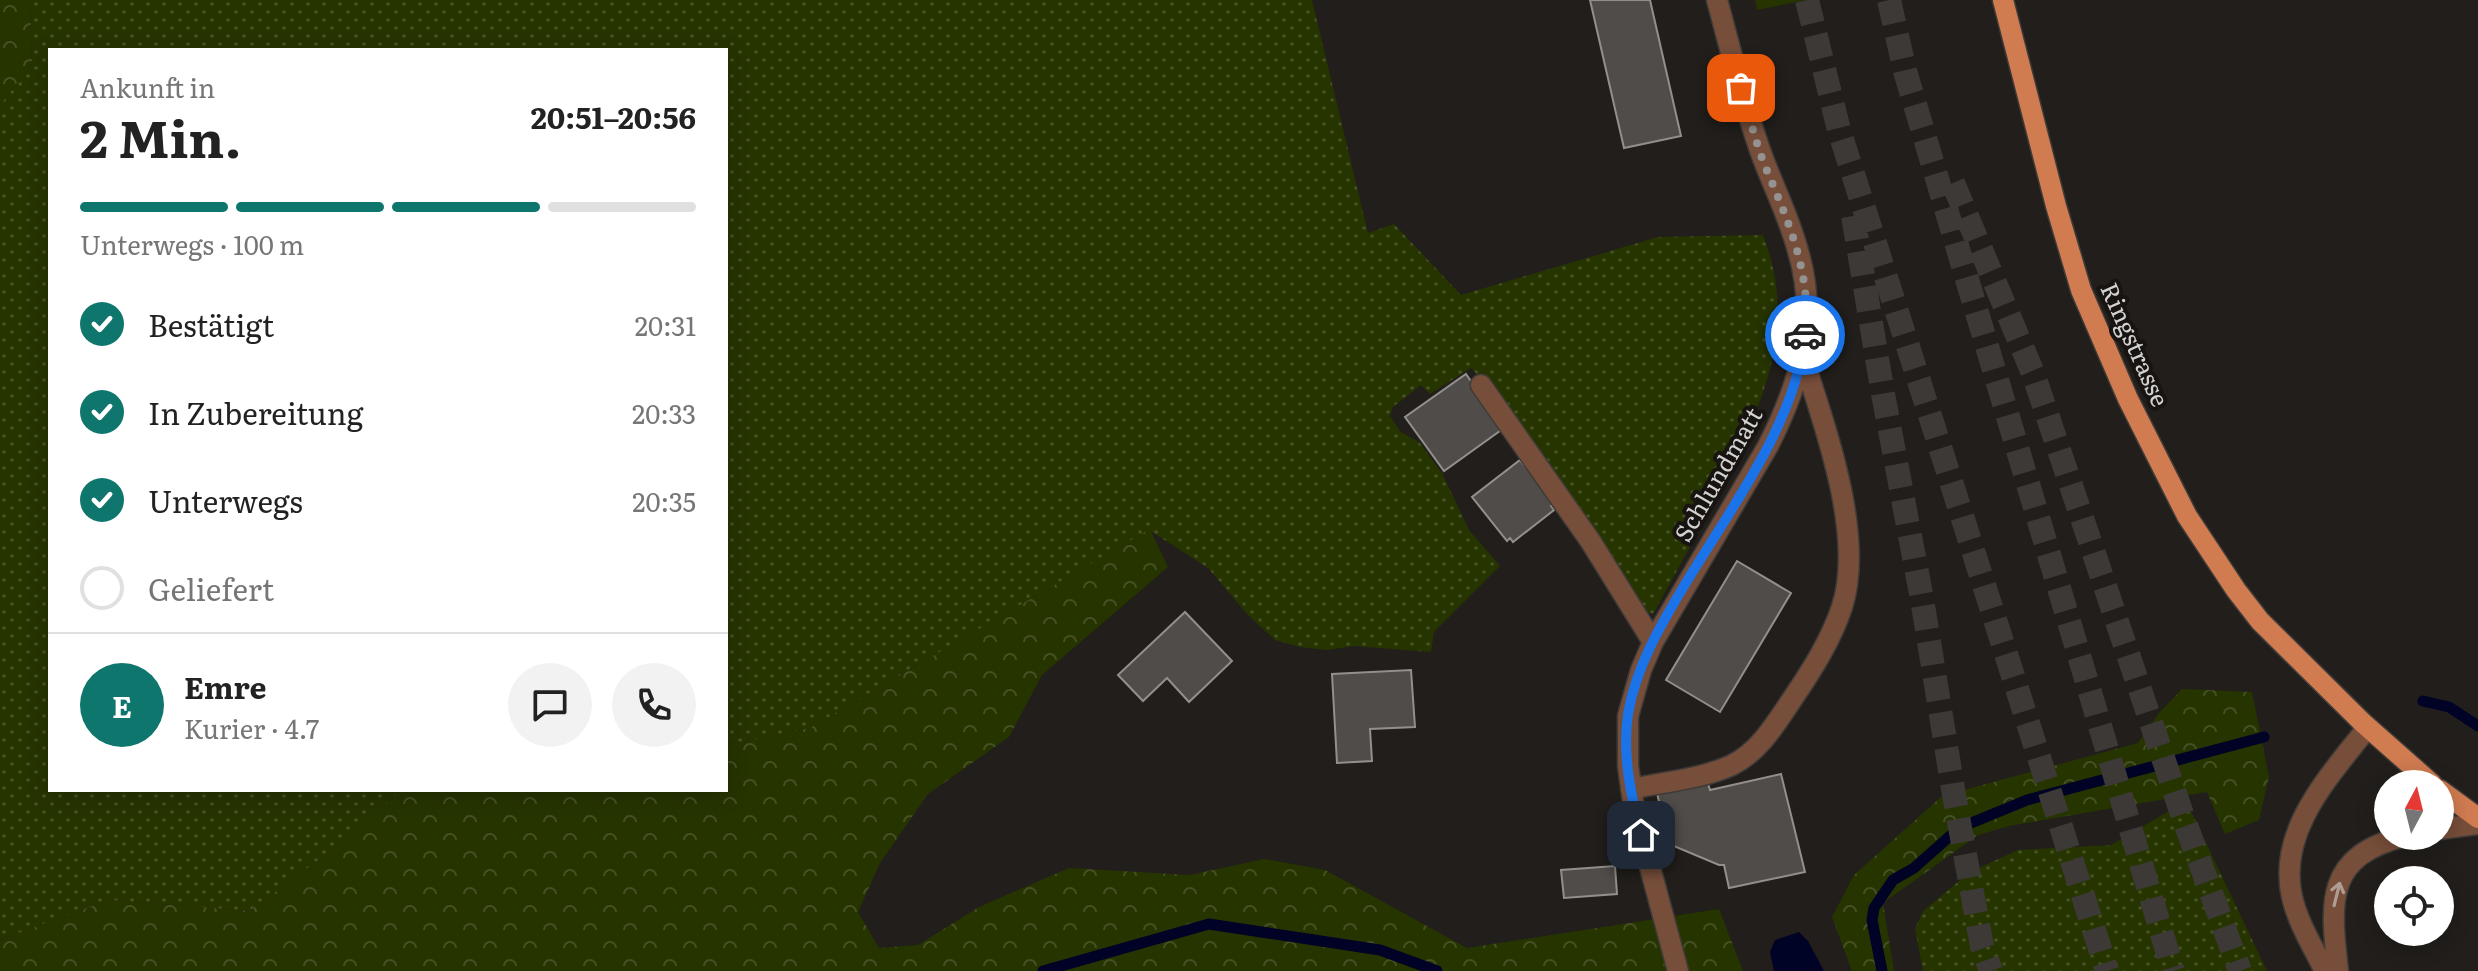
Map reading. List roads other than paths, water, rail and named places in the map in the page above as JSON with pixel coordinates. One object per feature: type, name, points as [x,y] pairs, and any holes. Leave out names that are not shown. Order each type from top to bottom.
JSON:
[{"type":"main road","name":"Ringstrasse","points":[[2003,0],[2081,290],[2164,474],[2213,558],[2260,621],[2365,726]]},
{"type":"main road","points":[[2365,726],[2416,770]]},
{"type":"main road","points":[[2454,801],[2478,821]]},
{"type":"street","name":"Schlundmatt","points":[[1678,971],[1634,808],[1626,739],[1628,716],[1641,670],[1653,642],[1768,446],[1793,392],[1803,358],[1806,300],[1801,263],[1791,229],[1756,140],[1717,0]]},
{"type":"street","points":[[1631,789],[1717,770],[1747,755],[1762,742],[1809,675],[1833,630],[1846,593],[1850,555],[1833,461],[1803,358]]},
{"type":"street","points":[[1481,385],[1591,542],[1653,642]]},
{"type":"street","points":[[2325,971],[2302,926],[2292,897],[2291,856],[2300,825],[2312,801],[2365,726]]},
{"type":"street","points":[[2454,826],[2478,821]]},
{"type":"street","points":[[2338,971],[2333,911],[2335,896],[2353,859],[2374,847]]},
{"type":"water","points":[[1799,932],[1808,941],[1824,971],[1774,971],[1770,952],[1775,940]]},
{"type":"waterway","points":[[2423,701],[2449,707],[2478,726]]},
{"type":"waterway","points":[[1882,971],[1872,920],[1874,908],[1893,880],[1914,868],[1959,828],[2027,800],[2264,737]]},
{"type":"waterway","points":[[1043,971],[1209,924],[1380,950],[1437,971]]},
{"type":"tunnel","points":[[1807,0],[1839,130],[2107,971]]},
{"type":"tunnel","points":[[1889,0],[1905,71],[2173,971]]},
{"type":"tunnel","points":[[1953,183],[2033,373],[2183,817],[2240,971]]},
{"type":"tunnel","points":[[1853,216],[1954,795],[1982,946],[1991,971]]}]
